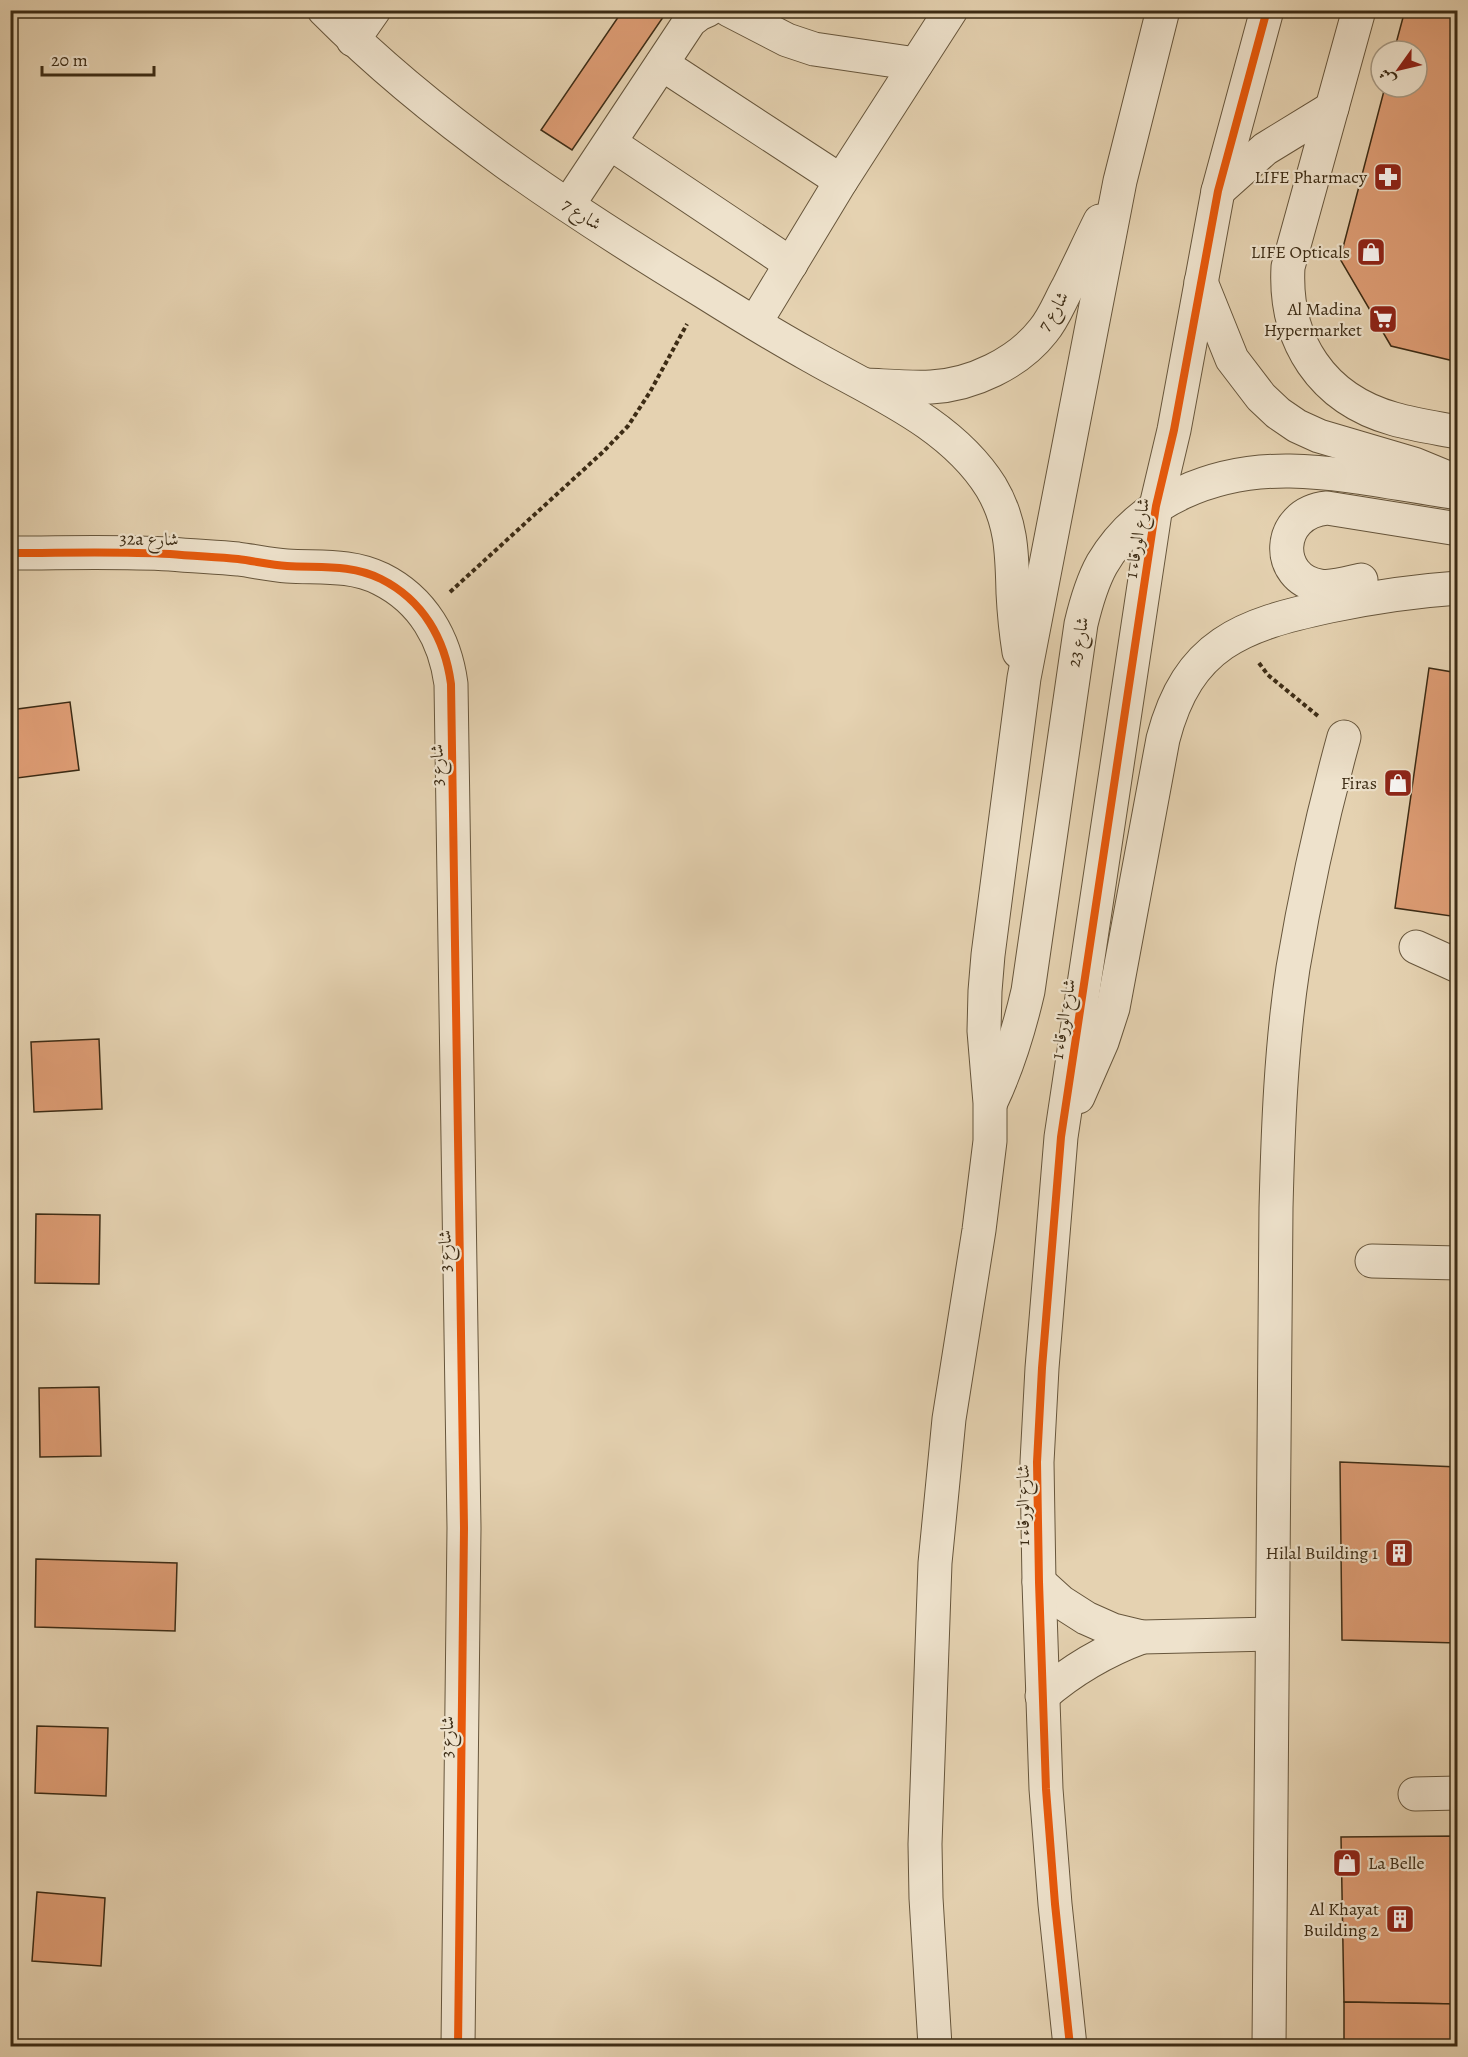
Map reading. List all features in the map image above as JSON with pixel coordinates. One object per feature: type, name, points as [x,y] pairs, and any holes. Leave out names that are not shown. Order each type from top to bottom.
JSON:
[{"type":"street","name":"شارع 7","points":[[324,10],[353,40],[416,93],[568,205],[755,323],[865,385],[942,434],[961,450],[992,489],[1003,512],[1013,557],[1015,621],[1024,678]]},
{"type":"street","points":[[353,40],[374,10]]},
{"type":"street","points":[[568,205],[690,21],[708,10]]},
{"type":"street","points":[[729,10],[788,40],[814,49],[916,64]]},
{"type":"street","points":[[755,323],[841,181],[951,10]]},
{"type":"street","points":[[935,2046],[925,1844],[935,1563],[949,1419],[986,1181],[990,1141],[990,1103],[985,1055],[985,991],[1024,678],[1120,182],[1163,10]]},
{"type":"street","name":"شارع الورقاء 1","points":[[1070,2046],[1049,1824],[1039,1582],[1038,1462],[1042,1368],[1061,1137],[1156,506],[1174,430],[1218,191],[1267,10]]},
{"type":"street","points":[[1359,10],[1288,267],[1287,290],[1290,312],[1296,334],[1306,354],[1336,388],[1354,401],[1374,412],[1394,419],[1458,432]]},
{"type":"street","points":[[662,64],[841,181]]},
{"type":"street","points":[[1218,191],[1264,149],[1332,108]]},
{"type":"street","points":[[610,143],[791,264]]},
{"type":"street","name":"شارع 7","points":[[865,385],[933,387],[959,382],[984,374],[1027,348],[1044,330],[1058,308],[1120,182]]},
{"type":"street","points":[[1201,282],[1232,359],[1261,397],[1278,413],[1319,436],[1414,464],[1458,483]]},
{"type":"street","name":"شارع 23","points":[[990,1103],[1007,1065],[1028,991],[1075,655],[1089,593],[1102,564],[1120,538],[1156,506],[1196,485],[1234,476],[1278,471],[1322,473],[1458,493]]},
{"type":"street","points":[[1458,529],[1327,508],[1315,509],[1295,522],[1289,532],[1287,543],[1292,566],[1299,575],[1320,586],[1343,584],[1404,571],[1458,569]]},
{"type":"street","name":"32a شارع","points":[[10,553],[166,554],[239,559],[286,566]]},
{"type":"street","name":"شارع 3","points":[[286,566],[343,567],[362,572],[398,588],[425,615],[443,648],[451,684],[464,1528],[458,2046]]},
{"type":"street","name":"شارع 3","points":[[286,566],[346,585],[371,597],[393,613],[412,634],[426,657],[452,723]]},
{"type":"street","points":[[1061,1137],[1102,1042],[1113,1008],[1163,739],[1170,713],[1197,667],[1216,648],[1238,633],[1289,615],[1376,597],[1458,588]]},
{"type":"street","points":[[1269,2046],[1278,1128],[1293,970],[1306,892],[1323,814],[1344,737]]},
{"type":"street","points":[[1416,947],[1458,966]]},
{"type":"street","points":[[1372,1261],[1458,1263]]},
{"type":"street","points":[[1039,1582],[1061,1602],[1086,1618],[1113,1630],[1142,1637],[1272,1634]]},
{"type":"street","points":[[1042,1696],[1088,1660],[1142,1637]]},
{"type":"street","points":[[1415,1794],[1458,1793]]},
{"type":"path","points":[[425,615],[604,451],[628,426],[650,392],[704,292]]},
{"type":"path","points":[[1238,633],[1268,675],[1344,737]]},
{"type":"building","points":[[623,10],[668,10],[572,150],[541,130]]},
{"type":"building","points":[[1405,10],[1458,10],[1458,362],[1391,346],[1340,259],[1382,99],[1429,99],[1429,39],[1397,39]]},
{"type":"building","points":[[1429,668],[1458,673],[1458,917],[1395,908]]},
{"type":"building","points":[[70,702],[79,770],[17,778],[10,728],[10,710]]},
{"type":"building","points":[[99,1039],[102,1109],[34,1112],[31,1042]]},
{"type":"building","points":[[36,1214],[100,1215],[99,1284],[35,1283]]},
{"type":"building","points":[[99,1387],[101,1456],[40,1457],[39,1388]]},
{"type":"building","name":"Hilal Building 1","points":[[1340,1462],[1458,1467],[1458,1643],[1342,1640]]},
{"type":"building","points":[[36,1559],[177,1563],[175,1631],[35,1627]]},
{"type":"building","points":[[37,1726],[108,1728],[106,1796],[35,1793]]},
{"type":"building","name":"Al Khayat Building 2","points":[[1458,1836],[1458,2004],[1344,2002],[1341,1837]]},
{"type":"building","points":[[37,1892],[105,1898],[101,1966],[32,1961]]},
{"type":"building","points":[[1344,2002],[1458,2004],[1458,2046],[1344,2046]]},
{"type":"cycle path","points":[[1070,2046],[1046,1789],[1037,1462],[1042,1368],[1061,1137],[1156,506],[1174,430],[1218,191],[1267,10]]},
{"type":"cycle path","points":[[10,553],[170,554],[347,569],[370,574],[396,588],[420,610],[430,622],[448,667],[451,684],[464,1528],[458,2046]]},
{"type":"place","name":"LIFE Pharmacy","points":[[1388,177]]},
{"type":"place","name":"LIFE Opticals","points":[[1371,252]]},
{"type":"place","name":"Al Madina Hypermarket","points":[[1383,319]]},
{"type":"place","name":"Firas","points":[[1398,783]]},
{"type":"place","name":"Hilal Building 1","points":[[1399,1553]]},
{"type":"place","name":"La Belle","points":[[1347,1863]]},
{"type":"place","name":"Al Khayat Building 2","points":[[1400,1919]]}]
